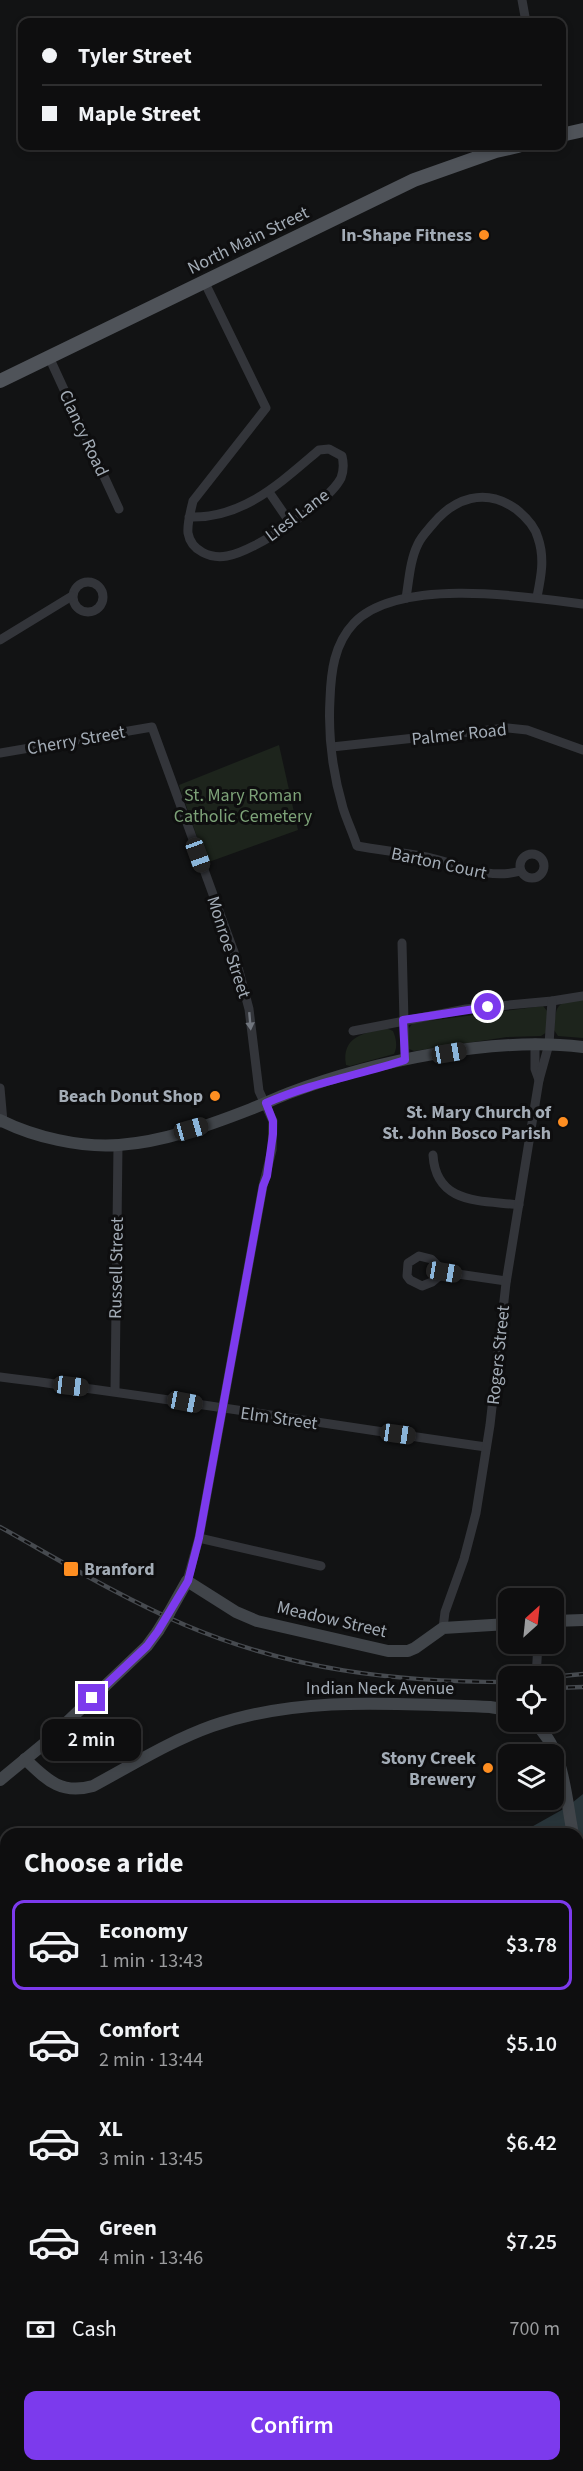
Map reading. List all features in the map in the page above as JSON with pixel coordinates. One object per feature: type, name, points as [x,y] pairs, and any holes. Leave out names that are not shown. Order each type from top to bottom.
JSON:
[{"type":"main road","points":[[566,134],[583,130]]},
{"type":"main road","name":"North Main Street","points":[[0,381],[414,180],[491,150]]},
{"type":"street","points":[[522,0],[525,18]]},
{"type":"street","points":[[189,517],[193,501],[202,487],[266,408],[204,281]]},
{"type":"street","name":"Clancy Road","points":[[49,357],[119,509]]},
{"type":"street","name":"Liesl Lane","points":[[329,449],[342,456],[344,468],[340,480],[322,500],[264,541],[228,556],[207,555],[193,545],[188,532],[189,517],[211,518],[234,510],[269,492],[319,450],[329,449]]},
{"type":"street","points":[[269,492],[291,524]]},
{"type":"street","points":[[406,598],[411,564],[419,541],[445,511],[462,500],[479,497],[501,500],[529,520],[538,537],[542,557],[537,597]]},
{"type":"street","points":[[332,747],[330,720],[332,667],[343,638],[352,624],[366,612],[391,600],[474,592],[537,597],[583,604]]},
{"type":"street","points":[[0,639],[72,596]]},
{"type":"street","name":"Cherry Street","points":[[0,753],[152,727]]},
{"type":"street","name":"Monroe Street","points":[[152,727],[234,952],[249,1009],[259,1091],[273,1121],[272,1150],[263,1186],[199,1538],[188,1581]]},
{"type":"street","name":"Palmer Road","points":[[332,747],[507,728],[527,730],[583,750]]},
{"type":"street","name":"Barton Court","points":[[332,747],[343,809],[357,846],[423,856],[488,874],[504,876],[521,871]]},
{"type":"street","points":[[402,943],[405,1060]]},
{"type":"street","points":[[353,1031],[466,1009],[583,996]]},
{"type":"street","name":"Rogers Street","points":[[443,1628],[445,1612],[464,1559],[476,1513],[506,1281],[539,1080],[549,1044],[552,1001]]},
{"type":"street","points":[[0,1088],[1,1122],[54,1140],[118,1145],[172,1135],[266,1103],[288,1093],[405,1060],[489,1047],[535,1043],[583,1047]]},
{"type":"street","name":"Rogers Street","points":[[535,1043],[535,1069],[539,1080]]},
{"type":"street","name":"Russell Street","points":[[115,1391],[118,1145]]},
{"type":"street","points":[[433,1155],[438,1180],[453,1193],[465,1198],[519,1205]]},
{"type":"street","points":[[444,1272],[506,1281]]},
{"type":"street","name":"Elm Street","points":[[0,1377],[115,1391],[222,1410],[486,1447]]},
{"type":"street","points":[[199,1538],[321,1566]]},
{"type":"street","points":[[0,1780],[147,1646],[188,1581]]},
{"type":"street","name":"Meadow Street","points":[[188,1581],[236,1612],[257,1621],[388,1651],[408,1651],[443,1628]]},
{"type":"street","points":[[564,1621],[583,1620]]},
{"type":"street","points":[[443,1628],[498,1625]]},
{"type":"street","name":"Indian Neck Avenue","points":[[25,1759],[57,1785],[65,1789],[81,1789],[93,1786],[211,1726],[291,1707],[355,1703],[498,1708]]},
{"type":"street","points":[[543,1732],[555,1749],[572,1828]]},
{"type":"green space","name":"St. Mary Roman Catholic Cemetery","points":[[279,745],[298,830],[206,863],[179,785]]},
{"type":"green space","points":[[583,999],[583,1038],[558,1036],[554,1030],[559,1006],[562,1003]]},
{"type":"green space","points":[[543,1006],[548,1012],[547,1032],[541,1036],[507,1037],[414,1051],[409,1049],[408,1029],[413,1023]]},
{"type":"green space","points":[[386,1028],[393,1031],[395,1037],[394,1054],[350,1066],[346,1065],[345,1055],[351,1042],[363,1034]]},
{"type":"shaded area","points":[[583,1794],[583,1828],[530,1828],[564,1810]]},
{"type":"railway","points":[[0,1527],[137,1603],[185,1625],[264,1653],[304,1663],[384,1676],[498,1682]]},
{"type":"railway","points":[[564,1676],[583,1674]]},
{"type":"railway","points":[[564,1688],[583,1687]]},
{"type":"place","name":"In-Shape Fitness","points":[[484,235]]},
{"type":"place","name":"Beach Donut Shop","points":[[215,1096]]},
{"type":"place","name":"St. Mary Church of St. John Bosco Parish","points":[[563,1122]]},
{"type":"place","name":"Branford","points":[[71,1569]]},
{"type":"place","name":"Stony Creek Brewery","points":[[488,1768]]},
{"type":"route","points":[[92,1698],[147,1646],[188,1581],[199,1538],[263,1186],[272,1150],[273,1121],[266,1103],[288,1093],[405,1060],[403,1020],[488,1007]]}]
